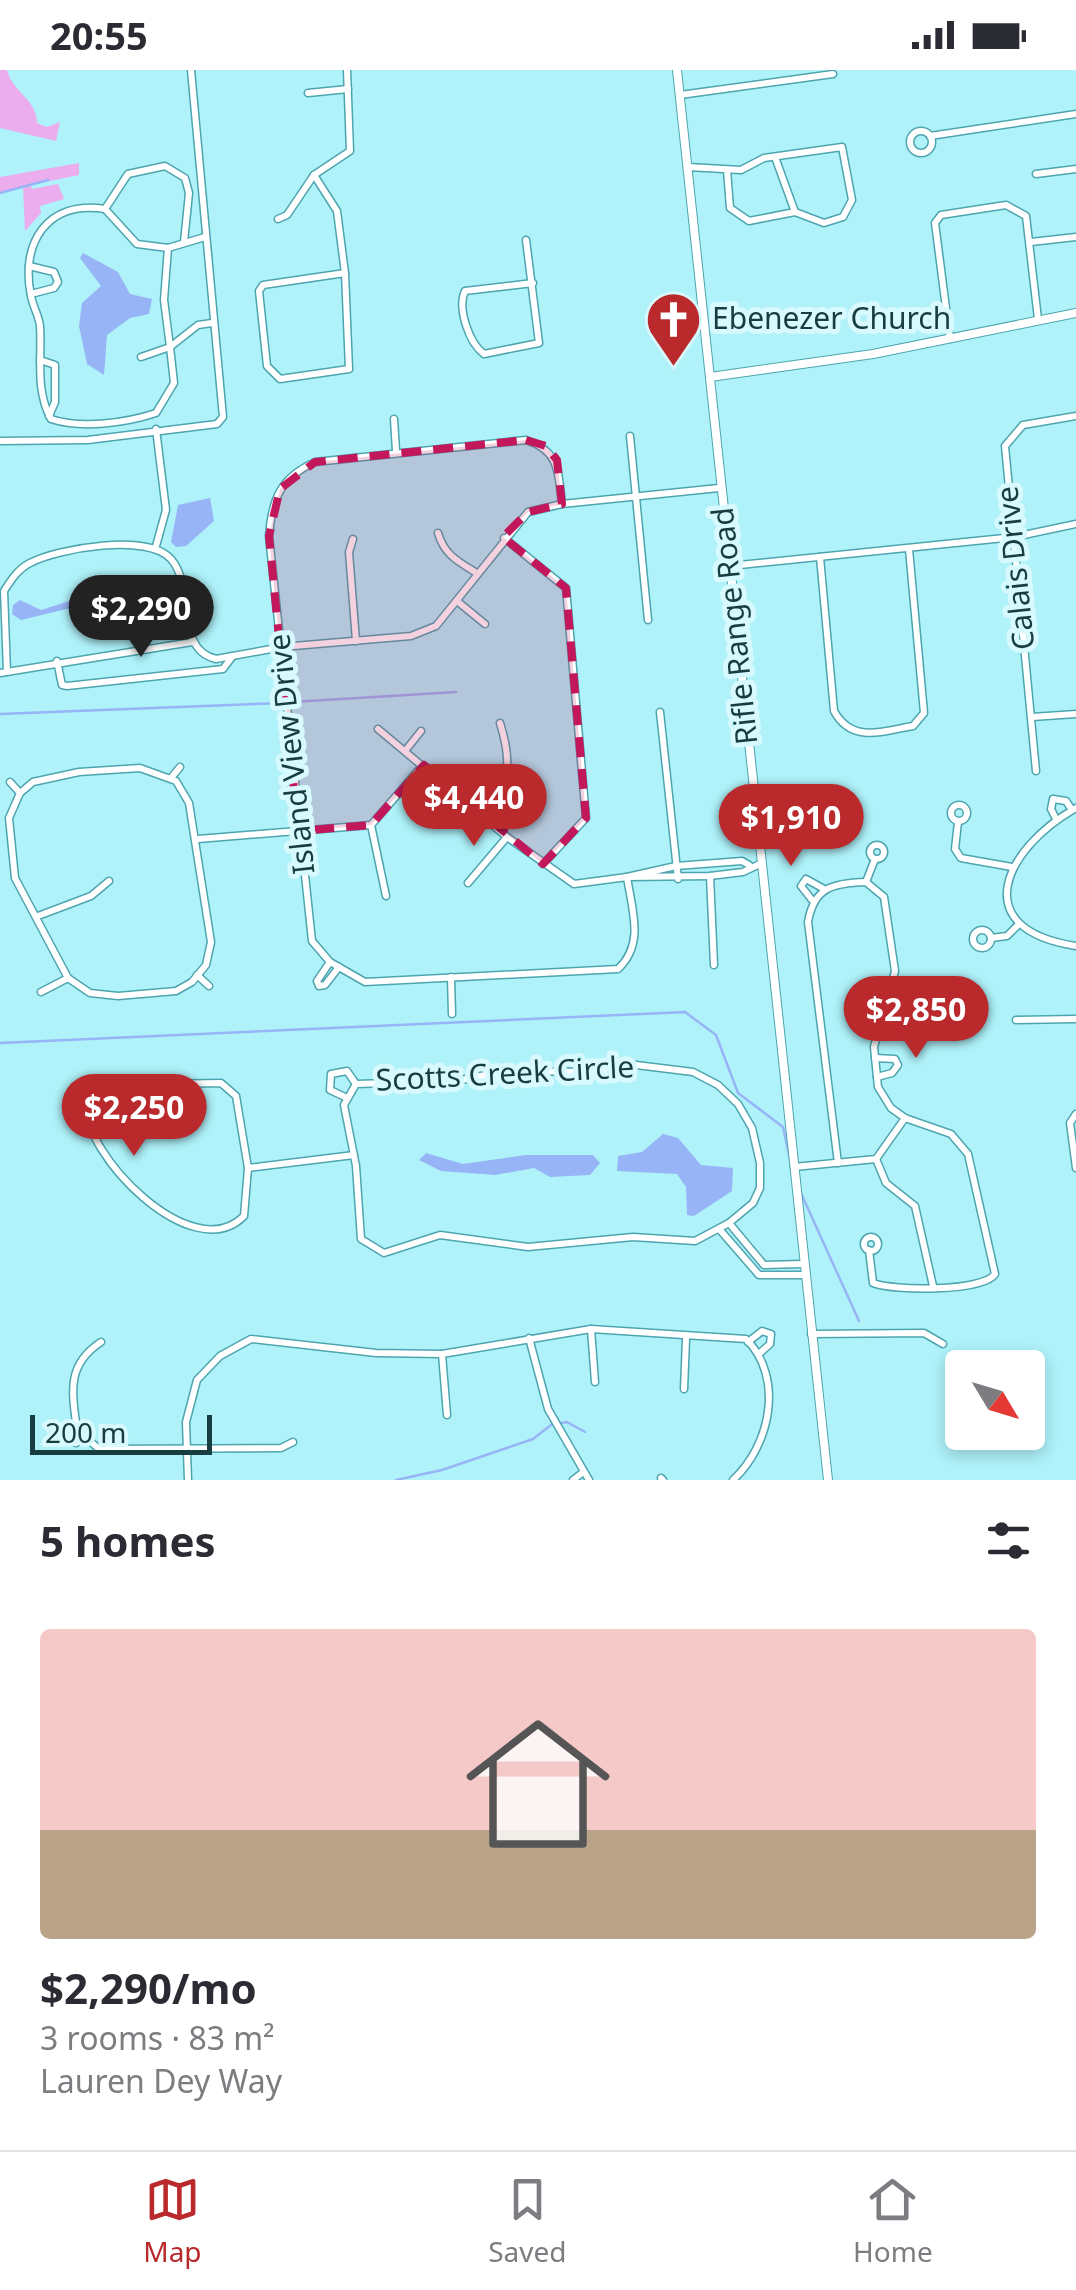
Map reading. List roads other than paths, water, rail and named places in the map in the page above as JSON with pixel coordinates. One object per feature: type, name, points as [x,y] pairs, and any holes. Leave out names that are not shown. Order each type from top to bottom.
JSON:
[{"type":"main road","name":"Rifle Range Road","points":[[678,70],[719,488],[828,1480]]},
{"type":"main road","points":[[710,377],[950,339],[1076,313]]},
{"type":"street","points":[[0,441],[88,440],[221,422],[191,70]]},
{"type":"street","points":[[278,220],[288,215],[314,175],[350,151],[347,70]]},
{"type":"street","points":[[680,95],[833,74]]},
{"type":"street","points":[[308,93],[348,90]]},
{"type":"street","points":[[930,136],[1076,114]]},
{"type":"street","points":[[688,167],[742,170],[775,157],[831,145],[845,150],[852,200],[842,217],[824,223],[795,212],[749,221],[730,208],[726,170]]},
{"type":"street","points":[[775,157],[795,212]]},
{"type":"street","points":[[105,209],[128,174],[165,166],[176,170],[185,178],[190,193],[184,242]]},
{"type":"street","points":[[1036,174],[1076,169]]},
{"type":"street","points":[[314,175],[337,210],[345,273],[349,369],[280,379],[274,376],[267,366],[260,291],[263,284],[345,273]]},
{"type":"street","points":[[950,339],[935,223],[941,215],[1006,205],[1026,216],[1038,320]]},
{"type":"street","points":[[168,248],[164,300],[174,383],[156,413],[137,420],[65,424],[49,416],[42,402],[40,322],[30,294],[29,266],[36,233],[50,217],[71,209],[105,209],[137,244],[168,248],[184,242],[206,242]]},
{"type":"street","points":[[1031,242],[1076,237]]},
{"type":"street","points":[[526,240],[533,283],[536,347],[484,354],[475,346],[461,305],[466,291],[533,283]]},
{"type":"street","points":[[29,266],[54,272],[58,282],[54,288],[30,294]]},
{"type":"street","points":[[141,357],[170,348],[198,325],[212,323]]},
{"type":"street","points":[[40,360],[55,365],[55,402],[49,416]]},
{"type":"street","name":"Calais Drive","points":[[1036,772],[1004,457],[1009,436],[1023,425],[1076,416]]},
{"type":"street","points":[[394,419],[396,450]]},
{"type":"street","points":[[156,429],[166,510],[156,546]]},
{"type":"street","points":[[630,436],[648,620]]},
{"type":"street","name":"Island View Drive","points":[[562,504],[556,460],[546,446],[526,440],[396,450],[315,462],[287,479],[272,502],[269,536],[312,941],[330,962],[365,982],[618,969],[631,957],[636,940],[627,877]]},
{"type":"street","points":[[192,642],[3,672],[4,591],[25,565],[50,555],[140,543],[156,546],[171,560],[185,584],[192,642],[206,656],[232,657],[282,647],[411,636],[436,626],[528,512],[562,504],[719,488]]},
{"type":"street","points":[[730,566],[1014,538],[1076,524]]},
{"type":"street","points":[[438,533],[442,548],[476,572]]},
{"type":"street","points":[[504,538],[566,588],[586,818],[543,864]]},
{"type":"street","points":[[353,539],[349,552],[356,641]]},
{"type":"street","points":[[820,558],[834,711],[846,727],[862,734],[913,726],[924,713],[909,549]]},
{"type":"street","points":[[457,601],[486,624]]},
{"type":"street","points":[[57,661],[62,685],[68,686],[223,669],[232,657]]},
{"type":"street","points":[[660,712],[678,879]]},
{"type":"street","points":[[1032,716],[1076,714]]},
{"type":"street","points":[[484,814],[503,791],[510,770],[500,723]]},
{"type":"street","points":[[378,729],[507,837],[574,884],[676,866],[742,861],[749,866]]},
{"type":"street","points":[[405,751],[421,731]]},
{"type":"street","points":[[198,839],[371,825],[424,765]]},
{"type":"street","points":[[171,778],[180,767]]},
{"type":"street","points":[[140,768],[171,778],[189,804],[198,839],[210,942],[206,965],[176,990],[118,996],[90,993],[68,978],[38,916],[14,878],[10,818],[20,792],[33,782],[78,772],[140,768]]},
{"type":"street","points":[[10,782],[20,792]]},
{"type":"street","points":[[1056,819],[1051,809],[1053,799],[1074,809],[1032,839],[1012,867],[1007,890],[1009,909],[1019,924],[1076,946]]},
{"type":"street","points":[[958,822],[955,849],[961,858],[972,863],[996,860],[1012,867]]},
{"type":"street","points":[[371,825],[386,896]]},
{"type":"street","points":[[468,883],[507,837]]},
{"type":"street","points":[[866,882],[875,859]]},
{"type":"street","points":[[627,877],[710,876],[743,872],[760,864]]},
{"type":"street","points":[[710,876],[714,966]]},
{"type":"street","points":[[812,900],[801,886],[806,879],[824,888],[866,882],[884,898],[895,971],[891,998],[876,1031],[877,1077],[890,1108],[905,1118],[951,1134],[968,1154],[994,1274],[980,1285],[892,1291],[873,1283],[869,1250]]},
{"type":"street","points":[[38,916],[91,896],[109,881]]},
{"type":"street","points":[[824,888],[812,900],[808,922],[838,1163]]},
{"type":"street","points":[[991,938],[1006,936],[1019,924]]},
{"type":"street","points":[[330,962],[316,980],[319,986],[325,985],[338,968]]},
{"type":"street","points":[[198,975],[208,986]]},
{"type":"street","points":[[42,992],[68,978]]},
{"type":"street","points":[[450,978],[452,1014]]},
{"type":"street","points":[[1016,1020],[1076,1020]]},
{"type":"street","points":[[875,1058],[895,1058],[898,1065],[892,1073],[877,1077]]},
{"type":"street","name":"Scotts Creek Circle","points":[[628,1064],[693,1072],[718,1085],[738,1104],[752,1128],[760,1163],[760,1188],[753,1203],[720,1230],[695,1242],[633,1237],[528,1247],[440,1236],[384,1253],[361,1239],[357,1226],[354,1155],[345,1097],[356,1084],[457,1081],[504,1071],[591,1072],[628,1064]]},
{"type":"street","points":[[345,1097],[330,1090],[331,1074],[347,1071],[356,1084]]},
{"type":"street","points":[[220,1082],[236,1096],[248,1168],[248,1208],[239,1221],[224,1228],[191,1227],[138,1197],[91,1128],[87,1104],[96,1090],[108,1085],[220,1082]]},
{"type":"street","points":[[1076,1114],[1070,1123],[1076,1168]]},
{"type":"street","points":[[794,1167],[876,1159],[905,1118]]},
{"type":"street","points":[[248,1168],[354,1155]]},
{"type":"street","points":[[876,1159],[886,1183],[916,1206],[933,1286]]},
{"type":"street","points":[[728,1223],[764,1265],[802,1264]]},
{"type":"street","points":[[720,1230],[759,1275],[804,1275]]},
{"type":"street","points":[[591,1329],[596,1382]]},
{"type":"street","points":[[188,1480],[188,1404],[197,1380],[220,1356],[250,1340],[274,1338],[376,1353],[442,1354],[591,1329],[748,1342],[760,1354],[768,1398],[766,1439],[749,1466],[734,1480]]},
{"type":"street","points":[[748,1342],[762,1331],[772,1334],[770,1344],[760,1354]]},
{"type":"street","points":[[811,1334],[924,1333],[943,1344]]},
{"type":"street","points":[[529,1338],[548,1409],[589,1480]]},
{"type":"street","points":[[684,1388],[686,1338]]},
{"type":"street","points":[[101,1342],[82,1355],[71,1381],[77,1430],[99,1449],[281,1448],[293,1442]]},
{"type":"street","points":[[442,1354],[447,1415]]},
{"type":"street","points":[[76,1443],[84,1436]]},
{"type":"street","points":[[573,1480],[582,1473]]},
{"type":"water","points":[[83,253],[118,272],[130,294],[152,299],[149,314],[130,318],[107,335],[104,375],[87,364],[79,326],[82,303],[101,286],[80,258]]},
{"type":"water","points":[[210,498],[214,521],[186,546],[176,547],[171,542],[178,505]]},
{"type":"water","points":[[126,594],[130,599],[124,603],[75,607],[21,620],[12,614],[13,605],[20,600],[41,610],[76,599]]},
{"type":"water","points":[[663,1134],[678,1138],[701,1165],[733,1168],[732,1191],[694,1216],[687,1215],[686,1187],[677,1174],[617,1171],[618,1156],[642,1152]]},
{"type":"water","points":[[426,1153],[463,1164],[526,1155],[593,1155],[600,1163],[590,1175],[550,1177],[534,1168],[495,1175],[441,1171],[419,1160]]},
{"type":"waterway","points":[[0,193],[48,180]]},
{"type":"waterway","points":[[292,702],[456,692]]},
{"type":"waterway","points":[[0,714],[282,703]]},
{"type":"waterway","points":[[0,1043],[685,1012],[716,1035],[738,1093],[783,1127],[791,1164]]},
{"type":"waterway","points":[[800,1191],[859,1321]]},
{"type":"waterway","points":[[561,1423],[567,1422],[585,1432]]},
{"type":"waterway","points":[[396,1480],[442,1470],[533,1439],[551,1425]]},
{"type":"place","name":"Ebenezer Church","points":[[673,368]]}]
